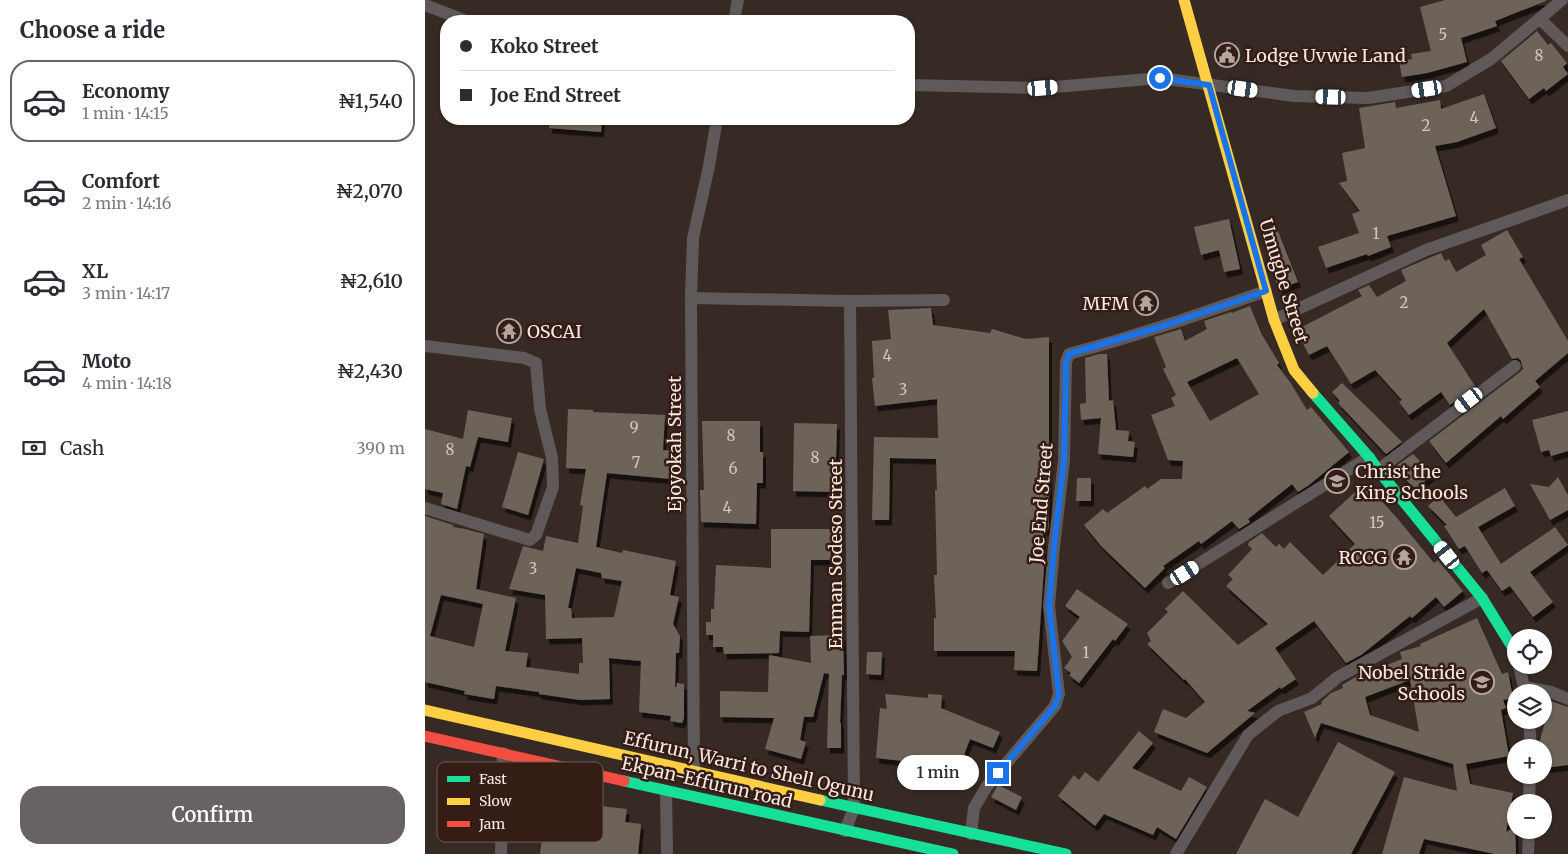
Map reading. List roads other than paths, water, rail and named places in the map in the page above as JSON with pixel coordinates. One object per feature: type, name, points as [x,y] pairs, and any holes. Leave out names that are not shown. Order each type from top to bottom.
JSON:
[{"type":"main road","name":"Umugbe Street","points":[[1184,0],[1274,320],[1294,370],[1369,457],[1482,598],[1507,638]]},
{"type":"main road","name":"Effurun, Warri to Shell Ogunu","points":[[425,710],[854,808],[1066,854]]},
{"type":"main road","name":"Ekpan-Effurun road","points":[[425,736],[542,762]]},
{"type":"main road","name":"Ekpan-Effurun road","points":[[603,776],[953,854]]},
{"type":"street","points":[[735,15],[738,0]]},
{"type":"street","points":[[915,85],[1043,88],[1160,78],[1295,96],[1368,98],[1446,86],[1491,59],[1562,0]]},
{"type":"street","points":[[425,5],[443,5],[458,15]]},
{"type":"street","points":[[1540,19],[1568,46]]},
{"type":"street","name":"Ejoyokah Street","points":[[694,772],[691,298],[693,238],[716,125]]},
{"type":"street","points":[[1274,320],[1425,250],[1568,200]]},
{"type":"street","name":"Joe End Street","points":[[971,834],[975,808],[987,786],[1055,706],[1059,694],[1049,606],[1064,460],[1066,362],[1069,354],[1170,324],[1266,291]]},
{"type":"street","points":[[691,298],[850,301],[944,300]]},
{"type":"street","name":"Emman Sodeso Street","points":[[850,301],[854,808]]},
{"type":"street","points":[[425,346],[523,358],[536,363],[540,409],[552,458],[553,486],[536,535],[530,540],[425,508]]},
{"type":"street","points":[[1378,470],[1515,366]]},
{"type":"street","points":[[1168,583],[1369,457]]},
{"type":"street","points":[[1176,854],[1248,735],[1278,711],[1312,698],[1338,678],[1482,598]]},
{"type":"street","points":[[1552,692],[1568,699]]},
{"type":"street","points":[[503,753],[503,762]]},
{"type":"street","points":[[666,791],[667,854]]},
{"type":"street","points":[[845,830],[854,808]]},
{"type":"street","points":[[1528,854],[1529,839]]},
{"type":"place","name":"Lodge Uvwie Land","points":[[1227,55]]},
{"type":"place","name":"MFM","points":[[1146,303]]},
{"type":"place","name":"OSCAI","points":[[509,331]]},
{"type":"place","name":"Christ the King Schools","points":[[1337,481]]},
{"type":"place","name":"RCCG","points":[[1404,557]]},
{"type":"place","name":"Nobel Stride Schools","points":[[1482,682]]}]
